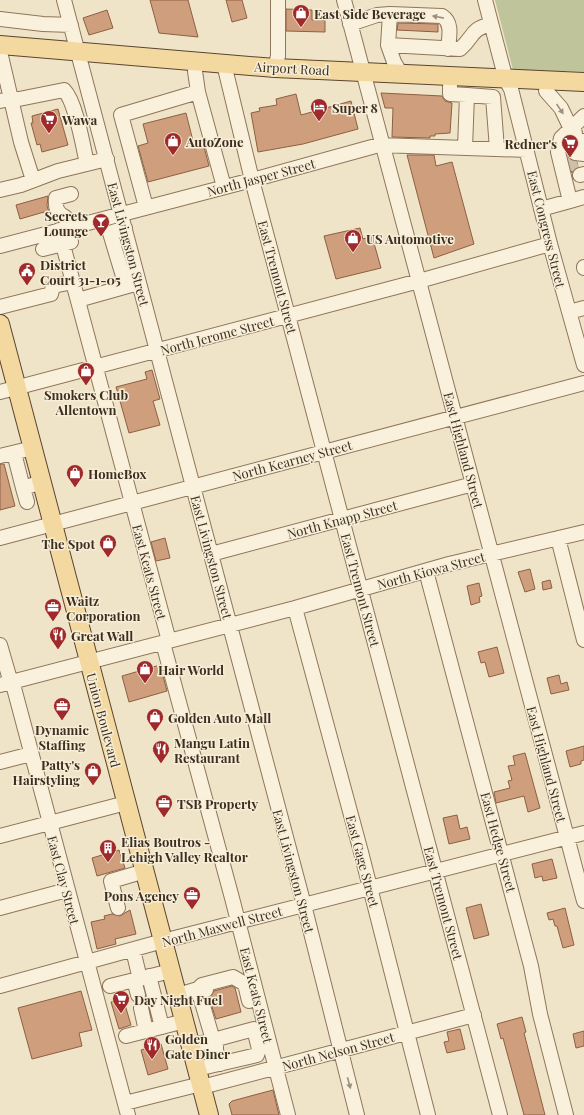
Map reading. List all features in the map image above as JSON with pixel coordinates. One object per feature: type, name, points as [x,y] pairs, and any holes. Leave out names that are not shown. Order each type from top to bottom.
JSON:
[{"type":"main road","name":"Airport Road","points":[[0,52],[225,69],[365,77],[401,74],[508,84],[546,91],[584,93]]},
{"type":"main road","name":"Airport Road","points":[[80,57],[194,71],[275,68],[450,86],[477,93],[508,84],[584,82]]},
{"type":"main road","name":"Union Boulevard","points":[[0,327],[8,390],[33,448],[209,1115]]},
{"type":"street","name":"East Livingston Street","points":[[64,0],[125,228],[132,284],[157,351],[304,905],[357,1115]]},
{"type":"street","points":[[275,68],[278,56],[278,0]]},
{"type":"street","name":"East Highland Street","points":[[344,0],[584,901]]},
{"type":"street","name":"East Congress Street","points":[[485,0],[527,150],[550,244],[569,312],[582,350],[584,365]]},
{"type":"street","points":[[390,14],[388,45],[394,62],[401,74]]},
{"type":"street","points":[[350,24],[377,15],[442,16],[447,19],[449,26],[448,49]]},
{"type":"street","points":[[0,18],[43,24],[71,25]]},
{"type":"street","points":[[388,45],[460,49],[467,43],[479,27],[491,24]]},
{"type":"street","points":[[0,52],[5,100],[33,180]]},
{"type":"street","name":"East Tremont Street","points":[[225,69],[252,180],[500,1115]]},
{"type":"street","points":[[194,71],[198,92],[224,187]]},
{"type":"street","points":[[5,100],[19,99],[64,90],[69,95],[73,105],[87,164]]},
{"type":"street","points":[[546,91],[560,108],[575,150],[570,201]]},
{"type":"street","points":[[146,207],[121,115],[198,92]]},
{"type":"street","points":[[465,148],[477,93],[493,97],[497,149]]},
{"type":"street","name":"North Jasper Street","points":[[0,246],[64,233],[121,213],[383,145],[527,150]]},
{"type":"street","points":[[0,190],[107,159]]},
{"type":"street","points":[[71,194],[56,198],[55,206],[59,214],[65,217],[64,233],[73,282],[83,299]]},
{"type":"street","points":[[542,209],[584,197]]},
{"type":"street","points":[[43,249],[64,233]]},
{"type":"street","points":[[64,233],[71,241],[96,367]]},
{"type":"street","name":"North Jerome Street","points":[[8,390],[419,281],[550,244]]},
{"type":"street","points":[[0,307],[51,294],[53,286],[73,282]]},
{"type":"street","points":[[83,299],[132,284]]},
{"type":"street","points":[[569,312],[584,308]]},
{"type":"street","name":"East Keats Street","points":[[96,367],[238,923],[264,1048],[276,1068],[288,1115]]},
{"type":"street","name":"North Kearney Street","points":[[0,538],[584,383]]},
{"type":"street","points":[[27,502],[23,488],[7,455],[33,448]]},
{"type":"street","points":[[23,488],[42,482]]},
{"type":"street","name":"North Knapp Street","points":[[211,554],[473,484]]},
{"type":"street","name":"North Kiowa Street","points":[[6,684],[295,608],[426,571],[584,532]]},
{"type":"street","points":[[558,538],[584,640]]},
{"type":"street","name":"East Hedge Street","points":[[426,571],[531,966],[540,1014],[566,1115]]},
{"type":"street","name":"East Gage Street","points":[[295,608],[370,888],[428,1115]]},
{"type":"street","name":"East Clay Street","points":[[0,645],[6,684],[14,688],[126,1109]]},
{"type":"street","points":[[0,762],[31,754]]},
{"type":"street","points":[[0,836],[126,803]]},
{"type":"street","name":"North Maxwell Street","points":[[0,986],[435,870],[584,833]]},
{"type":"street","points":[[118,908],[111,881],[145,871]]},
{"type":"street","points":[[0,908],[67,890]]},
{"type":"street","points":[[133,950],[141,978],[162,1027]]},
{"type":"street","points":[[110,986],[171,971]]},
{"type":"street","points":[[218,1039],[229,1031],[255,1023],[245,984],[238,982],[233,977],[202,985],[202,990],[218,1039],[216,1050],[220,1064]]},
{"type":"street","points":[[141,978],[139,1001],[146,1031]]},
{"type":"street","points":[[178,995],[202,990]]},
{"type":"street","name":"North Nelson Street","points":[[126,1109],[200,1080],[276,1068],[474,1015]]},
{"type":"street","points":[[126,1036],[185,1021]]},
{"type":"street","points":[[191,1046],[254,1029],[264,1048],[257,1055],[220,1064],[200,1080]]},
{"type":"green space","points":[[495,0],[584,0],[584,72],[513,70]]},
{"type":"building","points":[[150,0],[188,0],[198,37],[159,33]]},
{"type":"building","points":[[226,0],[242,0],[247,18],[232,22]]},
{"type":"building","points":[[286,9],[312,10],[312,20],[325,20],[325,32],[286,31]]},
{"type":"building","points":[[107,10],[113,28],[89,35],[83,18]]},
{"type":"building","points":[[398,23],[438,24],[438,32],[397,30]]},
{"type":"building","points":[[381,93],[442,96],[445,101],[452,103],[450,133],[435,134],[435,136],[430,136],[430,138],[392,137],[393,108],[385,108]]},
{"type":"building","name":"Super 8","points":[[296,94],[301,115],[351,101],[358,129],[303,144],[258,152],[251,113],[260,111],[259,108],[277,105],[276,99]]},
{"type":"building","name":"Wawa","points":[[58,109],[68,145],[42,152],[40,144],[37,145],[31,123],[33,123],[32,116]]},
{"type":"building","name":"AutoZone","points":[[186,113],[194,145],[203,143],[209,166],[148,182],[138,146],[148,143],[143,124]]},
{"type":"building","points":[[571,140],[575,141],[576,145],[571,145],[567,151]]},
{"type":"building","points":[[407,155],[434,155],[436,166],[452,162],[474,244],[434,258]]},
{"type":"building","points":[[568,158],[577,162],[578,167],[572,173]]},
{"type":"building","points":[[48,196],[47,206],[50,215],[45,217],[44,212],[20,219],[16,205]]},
{"type":"building","name":"US Automotive","points":[[360,228],[363,239],[372,236],[381,268],[336,279],[324,236]]},
{"type":"building","points":[[152,370],[160,399],[153,401],[160,425],[129,433],[116,387],[147,379],[145,372]]},
{"type":"building","points":[[0,464],[4,464],[15,506],[0,510]]},
{"type":"building","points":[[165,538],[170,558],[156,561],[151,542]]},
{"type":"building","points":[[530,569],[535,589],[525,592],[518,572]]},
{"type":"building","points":[[550,580],[552,588],[543,590],[542,582]]},
{"type":"building","points":[[479,583],[482,596],[479,597],[480,602],[471,605],[467,586]]},
{"type":"building","points":[[497,647],[504,673],[489,677],[485,662],[481,663],[478,652]]},
{"type":"building","name":"Hair World","points":[[160,665],[167,691],[129,702],[122,676]]},
{"type":"building","points":[[559,675],[561,684],[567,682],[569,690],[551,694],[547,678]]},
{"type":"building","points":[[584,746],[584,760],[581,761],[581,764],[570,767],[566,751]]},
{"type":"building","points":[[525,753],[540,808],[528,812],[524,796],[496,803],[494,792],[510,788],[508,781],[512,780],[508,766],[515,765],[513,756]]},
{"type":"building","points":[[457,815],[460,829],[467,827],[470,839],[449,844],[443,818]]},
{"type":"building","name":"Elias Boutros - Lehigh Valley Realtor","points":[[119,850],[125,868],[97,876],[92,858]]},
{"type":"building","points":[[552,859],[557,878],[543,881],[542,876],[535,878],[532,864]]},
{"type":"building","points":[[481,904],[489,935],[474,939],[466,908]]},
{"type":"building","points":[[565,908],[574,945],[563,948],[557,926],[555,926],[553,919],[549,920],[547,913]]},
{"type":"building","points":[[130,910],[136,934],[115,939],[116,944],[97,949],[91,922],[105,919],[104,916],[112,914],[120,916]]},
{"type":"building","points":[[232,986],[235,988],[241,1012],[216,1019],[209,998],[214,991]]},
{"type":"building","points":[[81,991],[92,1030],[79,1033],[82,1046],[32,1059],[18,1008]]},
{"type":"building","name":"Day Night Fuel","points":[[123,998],[131,1025],[119,1029],[111,1002]]},
{"type":"building","points":[[522,1017],[526,1032],[524,1033],[545,1115],[524,1115],[503,1038],[501,1039],[497,1024]]},
{"type":"building","points":[[460,1029],[465,1049],[447,1053],[444,1042],[449,1041],[447,1032]]},
{"type":"building","points":[[584,1031],[584,1046],[576,1048],[573,1034]]},
{"type":"building","points":[[161,1044],[168,1069],[148,1075],[141,1050]]},
{"type":"building","points":[[273,1090],[279,1115],[232,1115],[229,1104],[232,1101]]},
{"type":"tunnel","points":[[567,141],[577,147]]},
{"type":"tunnel","points":[[567,165],[577,162]]},
{"type":"place","name":"East Side Beverage","points":[[301,28]]},
{"type":"place","name":"Super 8","points":[[319,122]]},
{"type":"place","name":"Wawa","points":[[49,134]]},
{"type":"place","name":"AutoZone","points":[[173,156]]},
{"type":"place","name":"Redner's","points":[[570,158]]},
{"type":"place","name":"Secrets Lounge","points":[[101,237]]},
{"type":"place","name":"US Automotive","points":[[353,253]]},
{"type":"place","name":"District Court 31-1-05","points":[[27,286]]},
{"type":"place","name":"Smokers Club Allentown","points":[[86,386]]},
{"type":"place","name":"HomeBox","points":[[75,488]]},
{"type":"place","name":"The Spot","points":[[108,558]]},
{"type":"place","name":"Waitz Corporation","points":[[53,622]]},
{"type":"place","name":"Great Wall","points":[[58,650]]},
{"type":"place","name":"Hair World","points":[[145,684]]},
{"type":"place","name":"Dynamic Staffing","points":[[62,721]]},
{"type":"place","name":"Golden Auto Mall","points":[[155,732]]},
{"type":"place","name":"Mangu Latin Restaurant","points":[[161,764]]},
{"type":"place","name":"Patty's Hairstyling","points":[[93,786]]},
{"type":"place","name":"TSB Property","points":[[164,818]]},
{"type":"place","name":"Elias Boutros - Lehigh Valley Realtor","points":[[108,863]]},
{"type":"place","name":"Pons Agency","points":[[192,910]]},
{"type":"place","name":"Day Night Fuel","points":[[121,1014]]},
{"type":"place","name":"Golden Gate Diner","points":[[152,1060]]}]
